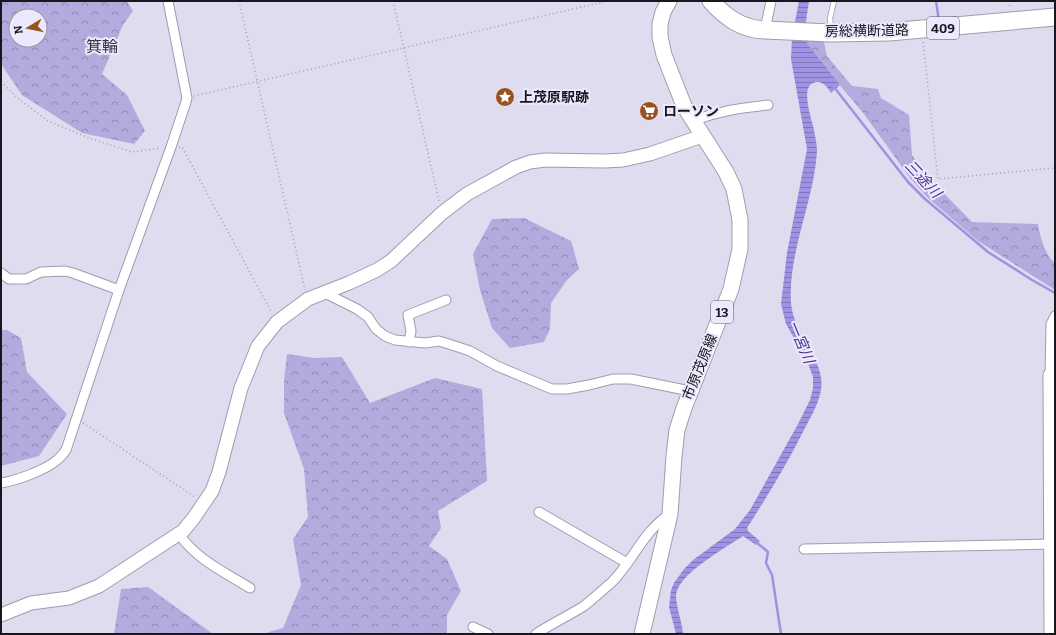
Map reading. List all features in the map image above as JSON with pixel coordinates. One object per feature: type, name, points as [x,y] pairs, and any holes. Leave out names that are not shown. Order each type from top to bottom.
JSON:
[{"type":"highway","name":"房総横断道路","points":[[712,1],[723,14],[734,22],[754,30],[889,32],[1055,17]]},
{"type":"main road","name":"市原茂原線","points":[[642,634],[670,514],[677,430],[690,391],[731,289],[740,249],[740,220],[734,189],[726,172],[692,121],[684,106],[664,55],[660,37],[660,24],[663,12],[669,1]]},
{"type":"street","points":[[1,483],[40,470],[57,461],[66,450],[119,290],[171,147],[187,98],[168,1]]},
{"type":"street","points":[[765,30],[771,1]]},
{"type":"street","points":[[692,121],[712,113],[768,106]]},
{"type":"street","points":[[2,611],[32,603],[69,598],[99,586],[183,531],[205,503],[212,491],[219,472],[241,388],[258,346],[277,322],[308,299],[377,270],[391,261],[442,213],[467,194],[516,167],[530,162],[545,160],[623,160],[650,154],[702,136]]},
{"type":"street","points":[[1,273],[9,279],[26,279],[41,272],[65,271],[119,290]]},
{"type":"street","points":[[324,292],[357,309],[368,317],[376,329],[385,336],[395,340],[408,342],[425,343],[439,341],[455,346],[470,351],[497,366],[552,389],[567,389],[589,385],[613,378],[631,379],[690,391]]},
{"type":"street","points":[[408,342],[411,331],[408,315],[446,300]]},
{"type":"street","points":[[1051,634],[1053,544],[1050,375],[1051,324],[1055,316]]},
{"type":"street","points":[[539,512],[627,563]]},
{"type":"street","points":[[536,634],[584,605],[613,581],[635,554],[644,538],[663,518],[670,514]]},
{"type":"street","points":[[179,534],[187,546],[210,564],[250,588]]},
{"type":"street","points":[[804,549],[1053,544]]},
{"type":"street","points":[[473,627],[488,634]]},
{"type":"lane","points":[[831,32],[830,18],[834,1]]},
{"type":"path","points":[[239,1],[308,299]]},
{"type":"path","points":[[394,1],[442,213]]},
{"type":"path","points":[[187,98],[608,1]]},
{"type":"path","points":[[921,30],[938,180],[1055,168]]},
{"type":"path","points":[[76,418],[205,503]]},
{"type":"green space","points":[[1,1],[127,1],[133,11],[123,25],[102,74],[127,95],[145,131],[134,144],[82,133],[22,95],[1,64]]},
{"type":"green space","points":[[806,38],[823,38],[827,56],[852,86],[878,89],[881,98],[909,115],[912,155],[926,175],[972,222],[1038,224],[1046,251],[1051,260],[1055,263],[1055,290],[978,241],[928,198],[910,178],[864,114],[812,52]]},
{"type":"green space","points":[[524,218],[571,241],[579,269],[567,280],[551,303],[550,329],[544,342],[510,348],[492,328],[480,290],[473,254],[492,219]]},
{"type":"green space","points":[[1,330],[7,330],[21,338],[27,372],[67,414],[39,456],[1,466]]},
{"type":"green space","points":[[287,354],[314,358],[342,357],[370,403],[435,378],[482,389],[487,481],[438,511],[441,528],[429,546],[447,559],[461,591],[447,615],[447,634],[262,634],[283,628],[301,585],[293,539],[308,517],[304,469],[284,413],[284,381]]},
{"type":"green space","points":[[148,587],[213,634],[114,634],[121,589]]},
{"type":"water","name":"一宮川","points":[[799,1],[809,1],[806,18],[808,45],[840,85],[831,93],[826,86],[819,82],[811,84],[808,88],[807,95],[809,110],[817,151],[811,189],[793,264],[791,284],[791,303],[793,314],[819,368],[821,390],[815,408],[793,452],[747,528],[748,531],[760,541],[756,545],[743,536],[692,571],[678,589],[676,597],[677,607],[683,634],[676,634],[669,607],[671,590],[674,583],[684,569],[693,560],[735,529],[750,510],[798,424],[810,400],[813,388],[813,377],[807,361],[786,324],[781,304],[787,253],[807,149],[791,59],[792,37]]},
{"type":"waterway","points":[[936,1],[939,21]]},
{"type":"waterway","name":"三途川","points":[[834,87],[908,182],[925,199],[988,252],[1055,293]]},
{"type":"waterway","points":[[756,542],[768,552],[766,563],[772,575],[781,634]]},
{"type":"place","name":"上茂原駅跡","points":[[505,97]]},
{"type":"place","name":"ローソン","points":[[649,111]]},
{"type":"district","name":"箕輪","points":[[102,46]]}]
